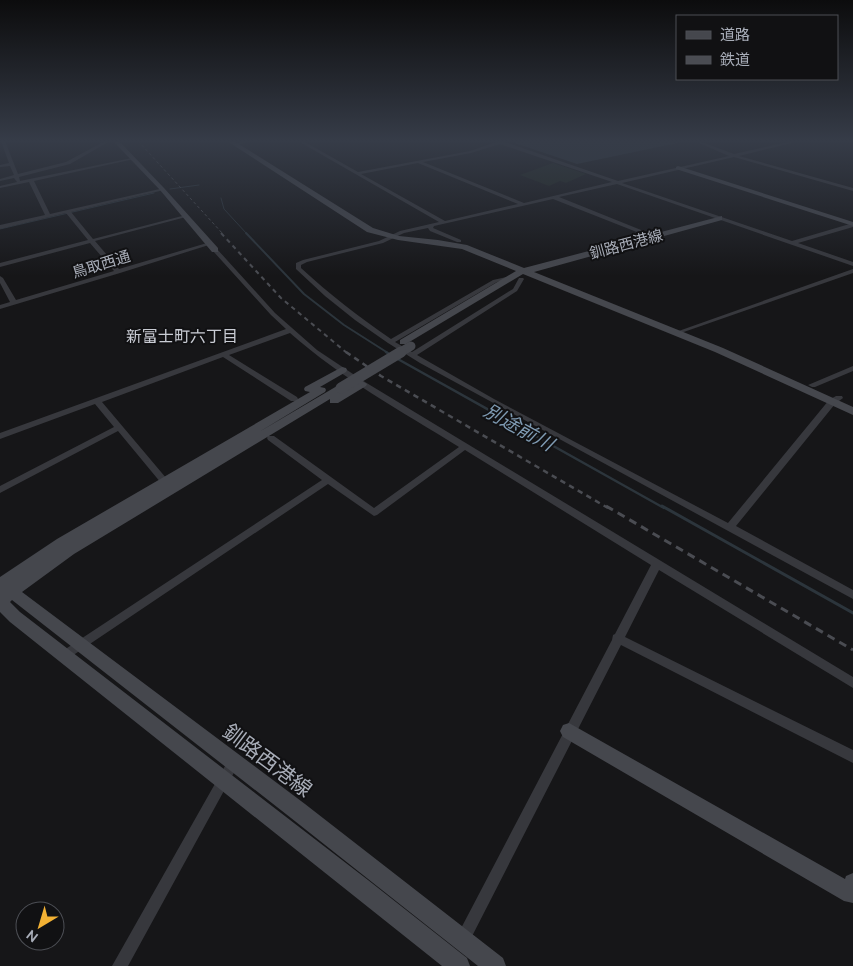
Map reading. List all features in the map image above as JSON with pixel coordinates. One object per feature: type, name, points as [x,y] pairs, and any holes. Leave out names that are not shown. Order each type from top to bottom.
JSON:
[{"type":"street","points":[[33,186],[48,216]]},
{"type":"street","points":[[159,186],[273,314],[315,351],[362,384],[464,447],[853,683]]},
{"type":"street","points":[[301,186],[363,226],[409,240],[450,244],[524,274],[680,332],[733,349],[812,386],[853,411]]},
{"type":"street","points":[[380,186],[445,222]]},
{"type":"street","points":[[478,186],[523,204]]},
{"type":"street","points":[[603,186],[432,225],[393,236],[380,242],[305,261],[298,264],[298,268],[319,289],[390,342],[409,347],[462,384],[853,595]]},
{"type":"street","points":[[627,186],[853,264]]},
{"type":"street","points":[[734,186],[853,224]]},
{"type":"street","points":[[839,186],[853,190]]},
{"type":"street","points":[[0,227],[162,189]]},
{"type":"street","points":[[552,197],[654,237]]},
{"type":"street","points":[[67,211],[118,272]]},
{"type":"street","points":[[0,265],[184,216]]},
{"type":"street","name":"釧路西港線","points":[[166,484],[337,385],[409,347],[524,274],[719,218]]},
{"type":"street","points":[[792,243],[853,224]]},
{"type":"street","points":[[432,225],[430,228],[432,230],[459,241],[524,274]]},
{"type":"street","points":[[393,236],[434,237],[459,241]]},
{"type":"street","name":"鳥取西通","points":[[0,307],[118,272],[212,247]]},
{"type":"street","points":[[680,332],[853,271]]},
{"type":"street","points":[[390,342],[495,281],[524,274]]},
{"type":"street","points":[[0,278],[14,303]]},
{"type":"street","points":[[0,436],[291,330]]},
{"type":"street","points":[[680,332],[836,400],[853,404]]},
{"type":"street","points":[[224,355],[294,398]]},
{"type":"street","points":[[812,386],[853,368]]},
{"type":"street","points":[[136,511],[166,484],[187,461],[342,370]]},
{"type":"street","points":[[2,594],[69,550],[136,511],[177,494],[362,384]]},
{"type":"street","points":[[730,527],[836,400]]},
{"type":"street","points":[[97,401],[166,484]]},
{"type":"street","points":[[0,490],[120,427]]},
{"type":"street","points":[[271,438],[374,513],[464,447]]},
{"type":"street","points":[[72,650],[328,480]]},
{"type":"street","points":[[2,594],[62,543],[166,484]]},
{"type":"street","points":[[454,964],[462,941],[617,638],[657,564]]},
{"type":"street","name":"釧路西港線","points":[[2,594],[72,650],[223,779],[454,964]]},
{"type":"street","points":[[617,638],[853,757]]},
{"type":"street","name":"釧路西港線","points":[[72,650],[298,811],[494,966]]},
{"type":"street","points":[[569,731],[851,894],[853,883]]},
{"type":"street","points":[[120,966],[233,763]]},
{"type":"waterway","name":"別途前川","points":[[170,189],[191,186]]},
{"type":"waterway","name":"別途前川","points":[[0,229],[154,193]]},
{"type":"waterway","name":"別途前川","points":[[221,198],[224,209],[247,234]]},
{"type":"waterway","name":"別途前川","points":[[246,233],[304,294],[344,325],[388,353]]},
{"type":"waterway","name":"別途前川","points":[[396,358],[664,508]]},
{"type":"waterway","name":"別途前川","points":[[662,506],[853,613]]},
{"type":"railway","points":[[179,186],[223,234]]},
{"type":"railway","points":[[221,233],[281,298],[347,353]]},
{"type":"railway","points":[[346,352],[381,376],[608,508]]},
{"type":"railway","points":[[606,506],[853,650]]},
{"type":"district","name":"新富士町六丁目","points":[[182,336]]}]
